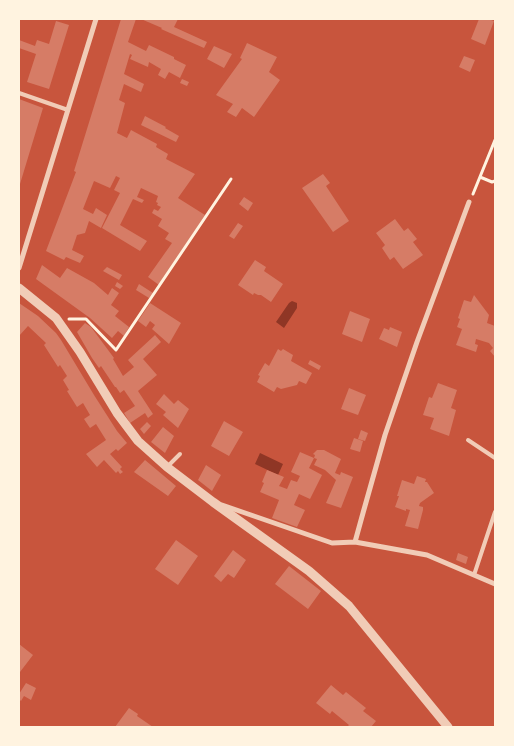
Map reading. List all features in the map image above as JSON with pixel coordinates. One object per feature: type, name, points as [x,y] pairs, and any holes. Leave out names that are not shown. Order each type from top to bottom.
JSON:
[{"type":"street","points":[[19,268],[96,19]]},
{"type":"street","points":[[355,542],[388,426],[417,342],[470,202]]},
{"type":"street","points":[[19,288],[56,318],[80,352],[117,413],[138,441],[167,467],[213,502],[309,571],[349,606],[448,727]]},
{"type":"street","points":[[213,502],[332,542],[355,542],[428,555],[495,584]]},
{"type":"lane","points":[[19,93],[68,110]]},
{"type":"lane","points":[[468,440],[495,458]]},
{"type":"lane","points":[[167,467],[180,454]]},
{"type":"lane","points":[[474,575],[495,512]]},
{"type":"path","points":[[470,202],[495,140]]},
{"type":"path","points":[[480,177],[492,182],[495,181]]},
{"type":"path","points":[[56,318],[86,320],[116,350],[231,179]]},
{"type":"shaded area","points":[[292,301],[297,303],[297,308],[284,328],[276,322]]},
{"type":"shaded area","points":[[260,453],[283,464],[278,475],[255,464]]},
{"type":"building","points":[[121,19],[136,19],[128,42],[146,51],[149,45],[186,65],[180,78],[169,72],[165,79],[158,75],[161,69],[149,62],[148,67],[130,59],[132,55],[130,54],[124,74],[144,84],[141,92],[124,84],[119,100],[125,103],[117,133],[127,138],[131,130],[157,144],[156,147],[168,154],[166,159],[195,174],[178,198],[205,215],[159,285],[148,277],[172,243],[165,239],[169,233],[158,226],[162,219],[152,213],[154,209],[158,211],[161,207],[156,202],[158,196],[141,188],[137,197],[144,200],[142,203],[133,199],[120,225],[147,241],[140,251],[102,228],[120,193],[114,190],[120,178],[116,176],[110,188],[94,181],[83,209],[93,214],[96,208],[107,215],[101,228],[89,221],[85,233],[77,235],[72,250],[84,256],[80,263],[66,257],[64,260],[46,251],[76,172],[74,171]]},
{"type":"building","points":[[141,19],[178,19],[174,27],[207,42],[204,48]]},
{"type":"building","points":[[479,19],[494,21],[485,45],[471,39]]},
{"type":"building","points":[[56,21],[69,25],[49,89],[27,82],[36,54],[19,48],[19,40],[35,46],[37,40],[49,44]]},
{"type":"building","points":[[247,43],[277,57],[269,72],[280,80],[254,117],[242,108],[236,117],[227,112],[233,104],[216,95],[242,59],[240,58]]},
{"type":"building","points":[[214,46],[232,54],[224,68],[207,59]]},
{"type":"building","points":[[464,56],[475,60],[470,72],[459,67]]},
{"type":"building","points":[[182,79],[189,82],[187,86],[180,83]]},
{"type":"building","points":[[19,99],[43,108],[20,184],[19,183]]},
{"type":"building","points":[[145,116],[179,136],[176,142],[141,125]]},
{"type":"building","points":[[323,174],[330,183],[326,186],[349,221],[333,232],[302,188]]},
{"type":"building","points":[[244,197],[253,203],[248,211],[239,204]]},
{"type":"building","points":[[395,219],[404,231],[408,228],[417,239],[413,242],[423,255],[403,269],[394,257],[390,260],[382,248],[385,245],[376,233]]},
{"type":"building","points":[[238,223],[243,226],[234,239],[229,236]]},
{"type":"building","points":[[255,260],[266,267],[264,271],[283,284],[271,302],[261,295],[254,293],[253,295],[238,285]]},
{"type":"building","points":[[42,265],[60,278],[67,268],[94,283],[108,295],[112,288],[119,293],[111,305],[119,311],[115,316],[129,327],[124,336],[118,331],[112,338],[90,318],[36,279]]},
{"type":"building","points":[[107,267],[122,275],[119,280],[103,271]]},
{"type":"building","points":[[117,282],[123,286],[120,289],[115,286]]},
{"type":"building","points":[[139,284],[153,293],[149,298],[136,290]]},
{"type":"building","points":[[474,295],[489,315],[487,323],[495,326],[495,357],[490,351],[493,348],[489,343],[476,339],[475,344],[478,345],[476,352],[456,345],[462,329],[457,327],[464,300],[471,302]]},
{"type":"building","points":[[19,303],[38,316],[56,333],[117,431],[127,443],[118,451],[116,449],[110,454],[122,467],[120,469],[123,472],[120,474],[118,471],[116,473],[104,460],[97,467],[86,454],[106,440],[96,424],[90,428],[84,419],[90,415],[83,403],[77,407],[67,391],[69,390],[63,380],[67,376],[60,365],[58,367],[44,345],[46,343],[28,326],[19,336]]},
{"type":"building","points":[[150,303],[181,323],[169,344],[152,329],[155,325],[150,321],[146,327],[138,321]]},
{"type":"building","points":[[350,311],[370,319],[362,342],[342,334]]},
{"type":"building","points":[[85,323],[91,327],[114,358],[123,376],[134,367],[128,360],[155,335],[161,342],[143,359],[157,375],[138,391],[153,414],[148,418],[145,413],[130,423],[124,413],[135,406],[124,390],[120,393],[101,366],[99,368],[92,358],[77,332]]},
{"type":"building","points":[[390,327],[402,332],[397,347],[379,339],[384,328],[389,330]]},
{"type":"building","points":[[278,349],[281,351],[283,349],[293,355],[291,361],[312,373],[306,384],[299,381],[297,385],[281,389],[277,387],[274,392],[257,382],[260,376],[258,375],[265,363],[269,366]]},
{"type":"building","points":[[310,360],[321,366],[319,370],[308,364]]},
{"type":"building","points":[[438,383],[457,390],[451,408],[456,410],[449,436],[430,429],[434,418],[423,415],[429,397],[432,398]]},
{"type":"building","points":[[349,388],[366,395],[358,415],[341,409]]},
{"type":"building","points":[[164,394],[174,404],[178,400],[189,409],[178,428],[163,415],[166,412],[156,404]]},
{"type":"building","points":[[224,421],[243,432],[229,456],[211,446]]},
{"type":"building","points":[[147,422],[151,426],[144,434],[140,429]]},
{"type":"building","points":[[163,427],[174,436],[165,453],[151,442]]},
{"type":"building","points":[[361,430],[368,433],[365,441],[358,439]]},
{"type":"building","points":[[354,438],[363,441],[360,452],[350,449]]},
{"type":"building","points":[[317,450],[324,450],[341,459],[335,473],[340,475],[341,472],[353,477],[341,508],[326,503],[336,480],[325,470],[314,465],[317,459],[314,458],[315,455],[313,454]]},
{"type":"building","points":[[300,452],[314,458],[309,468],[322,475],[310,499],[299,494],[294,505],[305,510],[297,527],[272,518],[279,500],[260,492],[267,470],[284,477],[279,486],[287,489],[291,480],[297,482],[300,476],[291,472]]},
{"type":"building","points":[[145,460],[176,486],[168,496],[134,472]]},
{"type":"building","points":[[206,465],[221,475],[212,491],[198,480]]},
{"type":"building","points":[[417,476],[426,479],[425,482],[427,482],[434,493],[420,503],[419,506],[423,507],[423,510],[418,529],[405,526],[410,510],[406,509],[406,511],[395,507],[402,480],[414,484]]},
{"type":"building","points":[[176,540],[198,556],[178,585],[155,569]]},
{"type":"building","points":[[233,550],[246,560],[234,578],[228,574],[221,582],[214,576]]},
{"type":"building","points":[[458,553],[468,557],[466,564],[456,560]]},
{"type":"building","points":[[289,566],[321,591],[308,609],[275,584]]},
{"type":"building","points":[[19,644],[33,655],[20,672],[19,671]]},
{"type":"building","points":[[26,683],[36,688],[31,700],[24,696],[21,701],[19,694]]},
{"type":"building","points":[[331,685],[343,695],[346,692],[366,708],[363,711],[376,721],[371,727],[347,727],[349,725],[332,711],[330,714],[316,703]]},
{"type":"building","points":[[129,708],[138,714],[137,716],[153,727],[115,727]]}]
